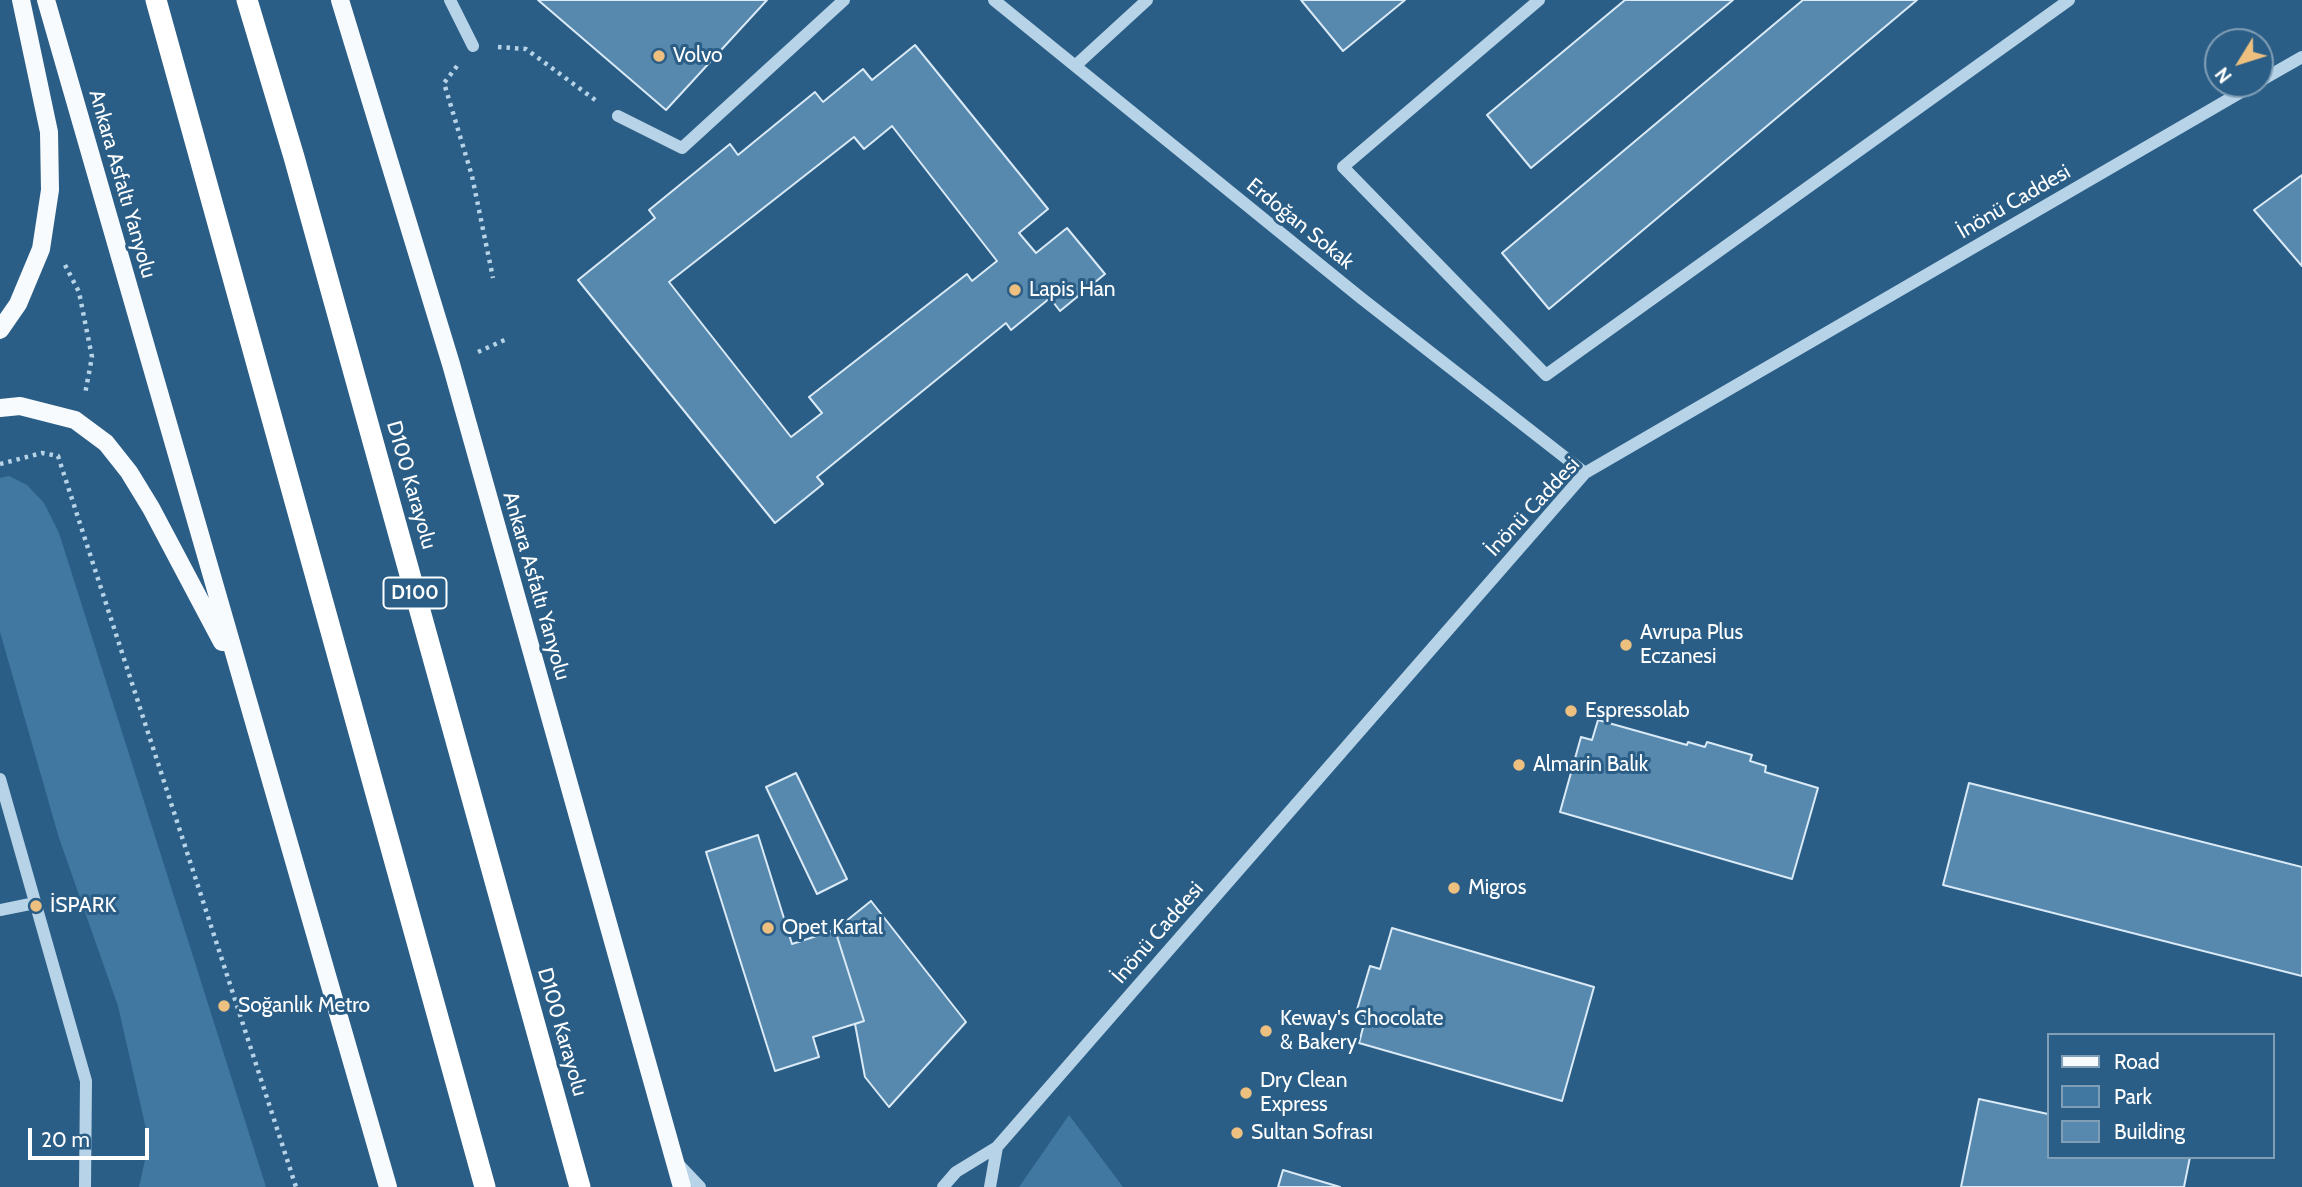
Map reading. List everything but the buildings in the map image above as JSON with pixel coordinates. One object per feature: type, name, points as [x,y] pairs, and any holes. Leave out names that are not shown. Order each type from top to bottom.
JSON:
[{"type":"highway","points":[[156,0],[485,1187]]},
{"type":"highway","name":"D100 Karayolu","points":[[247,0],[302,184],[580,1187]]},
{"type":"main road","points":[[0,330],[18,304],[41,248],[50,190],[49,132],[21,0]]},
{"type":"main road","name":"Ankara Asfaltı Yanyolu","points":[[46,0],[388,1187]]},
{"type":"main road","name":"Ankara Asfaltı Yanyolu","points":[[340,0],[451,364],[682,1187]]},
{"type":"main road","points":[[0,408],[20,406],[75,420],[106,443],[129,472],[151,508],[240,676]]},
{"type":"street","points":[[450,0],[473,46]]},
{"type":"street","points":[[618,116],[682,148],[844,0]]},
{"type":"street","name":"Erdoğan Sokak","points":[[994,0],[1361,298],[1585,473]]},
{"type":"street","points":[[1075,66],[1147,0]]},
{"type":"street","points":[[1539,0],[1343,167],[1546,374],[2069,0]]},
{"type":"street","points":[[2274,73],[2302,57]]},
{"type":"street","name":"İnönü Caddesi","points":[[943,1187],[956,1172],[997,1147],[1585,473],[2231,98]]},
{"type":"street","points":[[0,779],[86,1081],[85,1187]]},
{"type":"street","points":[[0,910],[35,903]]},
{"type":"street","points":[[990,1187],[997,1147]]},
{"type":"street","points":[[674,1161],[699,1187]]},
{"type":"path","points":[[493,278],[472,176],[444,83],[473,46],[526,49],[618,116]]},
{"type":"path","points":[[41,248],[64,264],[69,271],[79,292],[86,324],[92,357],[88,386],[75,420]]},
{"type":"path","points":[[0,464],[42,453],[58,456],[296,1187]]},
{"type":"green space","points":[[9,476],[27,485],[44,503],[59,533],[266,1187],[139,1187],[149,1142],[118,1006],[59,838],[0,632],[0,478]]},
{"type":"green space","points":[[1069,1115],[1123,1187],[1019,1187]]},
{"type":"place","name":"Volvo","points":[[659,56]]},
{"type":"place","name":"Lapis Han","points":[[1015,290]]},
{"type":"place","name":"Avrupa Plus Eczanesi","points":[[1626,645]]},
{"type":"place","name":"Espressolab","points":[[1571,711]]},
{"type":"place","name":"Almarin Balık","points":[[1519,765]]},
{"type":"place","name":"Migros","points":[[1454,888]]},
{"type":"place","name":"İSPARK","points":[[36,906]]},
{"type":"place","name":"Opet Kartal","points":[[768,928]]},
{"type":"place","name":"Soğanlık Metro","points":[[224,1006]]},
{"type":"place","name":"Keway's Chocolate & Bakery","points":[[1266,1031]]},
{"type":"place","name":"Dry Clean Express","points":[[1246,1093]]},
{"type":"place","name":"Sultan Sofrası","points":[[1237,1133]]}]
